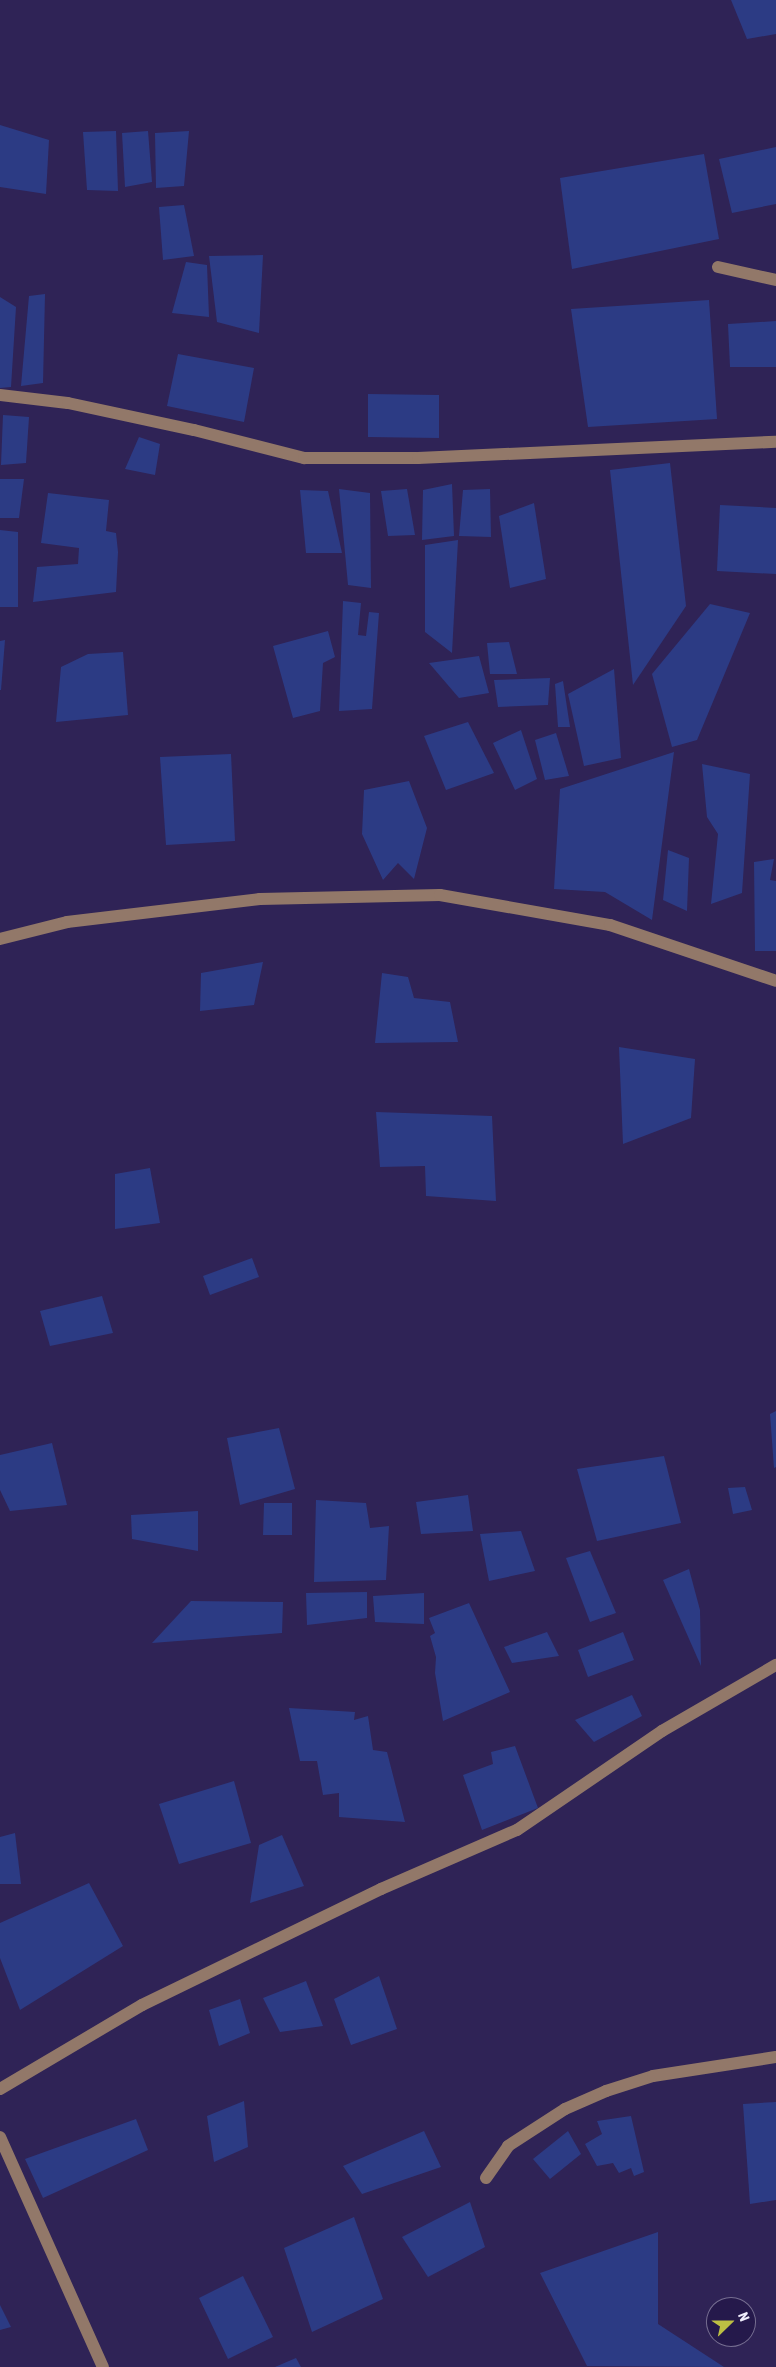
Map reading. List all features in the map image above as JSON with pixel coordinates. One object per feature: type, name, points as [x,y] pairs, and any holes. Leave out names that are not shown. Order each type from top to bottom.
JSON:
[{"type":"street","points":[[718,267],[776,280]]},
{"type":"street","points":[[0,395],[68,403],[194,430],[304,458],[418,458],[776,442]]},
{"type":"street","points":[[0,939],[67,922],[260,899],[440,895],[610,925],[776,981]]},
{"type":"street","points":[[0,2089],[142,2005],[381,1889],[517,1830],[662,1731],[776,1665]]},
{"type":"street","points":[[486,2178],[508,2146],[565,2110],[606,2091],[653,2076],[776,2057]]},
{"type":"street","points":[[0,2137],[103,2367]]},
{"type":"building","points":[[731,0],[776,0],[776,34],[747,39]]},
{"type":"building","points":[[0,125],[49,140],[46,194],[0,187]]},
{"type":"building","points":[[116,131],[118,191],[87,190],[83,132]]},
{"type":"building","points":[[148,131],[152,182],[125,187],[122,133]]},
{"type":"building","points":[[189,131],[184,186],[156,188],[155,133]]},
{"type":"building","points":[[776,147],[776,204],[732,213],[719,159]]},
{"type":"building","points":[[704,154],[719,239],[572,269],[560,178]]},
{"type":"building","points":[[184,205],[194,256],[163,260],[159,207]]},
{"type":"building","points":[[263,255],[259,333],[217,322],[209,256]]},
{"type":"building","points":[[186,262],[207,265],[209,317],[172,313]]},
{"type":"building","points":[[45,294],[43,383],[21,386],[29,296]]},
{"type":"building","points":[[0,297],[16,307],[11,387],[0,388]]},
{"type":"building","points":[[709,300],[717,419],[588,427],[571,309]]},
{"type":"building","points":[[776,321],[776,367],[730,367],[728,324]]},
{"type":"building","points":[[178,354],[254,368],[244,422],[167,406]]},
{"type":"building","points":[[368,394],[439,395],[439,438],[368,437]]},
{"type":"building","points":[[3,415],[29,417],[26,463],[1,465]]},
{"type":"building","points":[[139,437],[160,444],[155,475],[125,469]]},
{"type":"building","points":[[670,463],[686,606],[633,685],[610,470]]},
{"type":"building","points":[[0,479],[24,479],[19,518],[0,518]]},
{"type":"building","points":[[452,484],[454,536],[422,540],[423,490]]},
{"type":"building","points":[[339,489],[370,493],[371,588],[348,585]]},
{"type":"building","points":[[407,489],[415,535],[388,536],[381,491]]},
{"type":"building","points":[[490,489],[491,537],[459,536],[463,490]]},
{"type":"building","points":[[300,490],[328,491],[342,553],[306,553]]},
{"type":"building","points":[[48,493],[109,500],[106,531],[116,533],[118,552],[116,592],[33,602],[37,567],[78,564],[79,548],[41,543]]},
{"type":"building","points":[[534,503],[546,579],[510,588],[499,516]]},
{"type":"building","points":[[720,505],[776,508],[776,574],[717,571]]},
{"type":"building","points":[[0,530],[18,532],[18,607],[0,607]]},
{"type":"building","points":[[458,540],[452,653],[425,632],[425,545]]},
{"type":"building","points":[[343,601],[361,603],[358,635],[366,636],[369,612],[379,613],[372,709],[339,711]]},
{"type":"building","points":[[710,604],[750,613],[697,740],[672,747],[652,674]]},
{"type":"building","points":[[328,631],[335,657],[323,663],[320,711],[293,718],[273,646]]},
{"type":"building","points":[[5,640],[1,690],[0,690],[0,641]]},
{"type":"building","points":[[509,642],[517,674],[490,674],[487,643]]},
{"type":"building","points":[[123,652],[128,715],[56,722],[61,667],[88,654]]},
{"type":"building","points":[[479,656],[489,693],[459,698],[429,663]]},
{"type":"building","points":[[614,669],[621,758],[584,766],[568,694]]},
{"type":"building","points":[[550,678],[548,705],[498,707],[494,680]]},
{"type":"building","points":[[563,681],[570,727],[558,727],[555,684]]},
{"type":"building","points":[[468,722],[494,773],[446,790],[424,736]]},
{"type":"building","points":[[521,730],[537,779],[515,790],[493,743]]},
{"type":"building","points":[[556,733],[569,776],[545,780],[535,740]]},
{"type":"building","points":[[674,752],[652,920],[605,892],[554,889],[560,789]]},
{"type":"building","points":[[231,754],[235,841],[166,845],[160,757]]},
{"type":"building","points":[[702,764],[750,774],[742,893],[711,904],[718,834],[707,817]]},
{"type":"building","points":[[409,781],[427,828],[414,879],[398,863],[383,880],[362,834],[364,790]]},
{"type":"building","points":[[668,850],[689,858],[687,911],[663,900]]},
{"type":"building","points":[[774,859],[770,880],[776,881],[776,951],[755,951],[754,862]]},
{"type":"building","points":[[263,962],[254,1005],[200,1011],[201,973]]},
{"type":"building","points":[[382,973],[408,977],[414,998],[450,1002],[458,1042],[375,1043]]},
{"type":"building","points":[[619,1047],[695,1059],[691,1118],[623,1144]]},
{"type":"building","points":[[376,1112],[492,1116],[496,1201],[426,1196],[425,1166],[380,1167]]},
{"type":"building","points":[[150,1168],[160,1223],[115,1229],[115,1174]]},
{"type":"building","points":[[252,1258],[259,1277],[210,1295],[203,1276]]},
{"type":"building","points":[[102,1296],[113,1333],[50,1346],[40,1311]]},
{"type":"building","points":[[776,1411],[776,1467],[774,1468],[770,1414]]},
{"type":"building","points":[[279,1428],[295,1489],[240,1505],[227,1438]]},
{"type":"building","points":[[52,1443],[67,1505],[10,1511],[0,1490],[0,1455]]},
{"type":"building","points":[[664,1456],[681,1523],[597,1541],[577,1469]]},
{"type":"building","points":[[745,1487],[752,1510],[733,1514],[728,1488]]},
{"type":"building","points":[[468,1495],[473,1531],[421,1534],[416,1502]]},
{"type":"building","points":[[316,1500],[366,1503],[370,1528],[389,1526],[386,1580],[314,1582]]},
{"type":"building","points":[[264,1503],[292,1503],[292,1535],[263,1535]]},
{"type":"building","points":[[198,1511],[198,1551],[132,1539],[131,1515]]},
{"type":"building","points":[[521,1531],[535,1571],[489,1581],[480,1534]]},
{"type":"building","points":[[590,1551],[616,1613],[590,1622],[566,1558]]},
{"type":"building","points":[[689,1569],[700,1610],[701,1666],[663,1580]]},
{"type":"building","points":[[367,1592],[367,1618],[307,1625],[306,1593]]},
{"type":"building","points":[[424,1593],[424,1624],[375,1622],[373,1596]]},
{"type":"building","points":[[191,1601],[283,1602],[282,1633],[152,1643]]},
{"type":"building","points":[[469,1603],[510,1692],[443,1721],[435,1673],[436,1657],[430,1636],[435,1633],[429,1618]]},
{"type":"building","points":[[547,1632],[559,1656],[512,1663],[504,1647]]},
{"type":"building","points":[[623,1632],[634,1660],[588,1677],[578,1650]]},
{"type":"building","points":[[632,1695],[642,1716],[594,1742],[575,1720]]},
{"type":"building","points":[[289,1708],[355,1712],[354,1720],[368,1716],[373,1750],[387,1752],[405,1822],[339,1817],[339,1793],[323,1795],[317,1761],[300,1761]]},
{"type":"building","points":[[515,1746],[538,1808],[482,1830],[463,1775],[493,1764],[491,1752]]},
{"type":"building","points":[[234,1781],[251,1843],[179,1864],[159,1804]]},
{"type":"building","points":[[15,1833],[21,1884],[0,1884],[0,1837]]},
{"type":"building","points":[[282,1835],[304,1886],[250,1903],[259,1845]]},
{"type":"building","points":[[89,1883],[123,1946],[20,2010],[0,1958],[0,1923]]},
{"type":"building","points":[[379,1976],[397,2029],[351,2045],[334,1999]]},
{"type":"building","points":[[306,1981],[323,2026],[280,2032],[263,1998]]},
{"type":"building","points":[[240,1999],[250,2033],[219,2046],[209,2010]]},
{"type":"building","points":[[244,2101],[248,2147],[214,2162],[207,2116]]},
{"type":"building","points":[[776,2102],[776,2200],[750,2204],[743,2104]]},
{"type":"building","points":[[631,2116],[644,2172],[634,2176],[631,2168],[619,2173],[613,2163],[597,2166],[585,2144],[602,2134],[597,2121]]},
{"type":"building","points":[[136,2119],[148,2150],[43,2198],[25,2159]]},
{"type":"building","points":[[424,2131],[441,2167],[362,2194],[343,2166]]},
{"type":"building","points":[[568,2131],[581,2154],[550,2179],[533,2159]]},
{"type":"building","points":[[470,2202],[485,2247],[428,2277],[402,2237]]},
{"type":"building","points":[[354,2217],[383,2299],[312,2332],[284,2248]]},
{"type":"building","points":[[658,2232],[658,2324],[724,2367],[587,2366],[540,2273]]},
{"type":"building","points":[[243,2276],[273,2337],[228,2359],[199,2298]]},
{"type":"building","points":[[0,2305],[11,2327],[0,2330]]},
{"type":"building","points":[[296,2358],[301,2367],[275,2367]]}]
